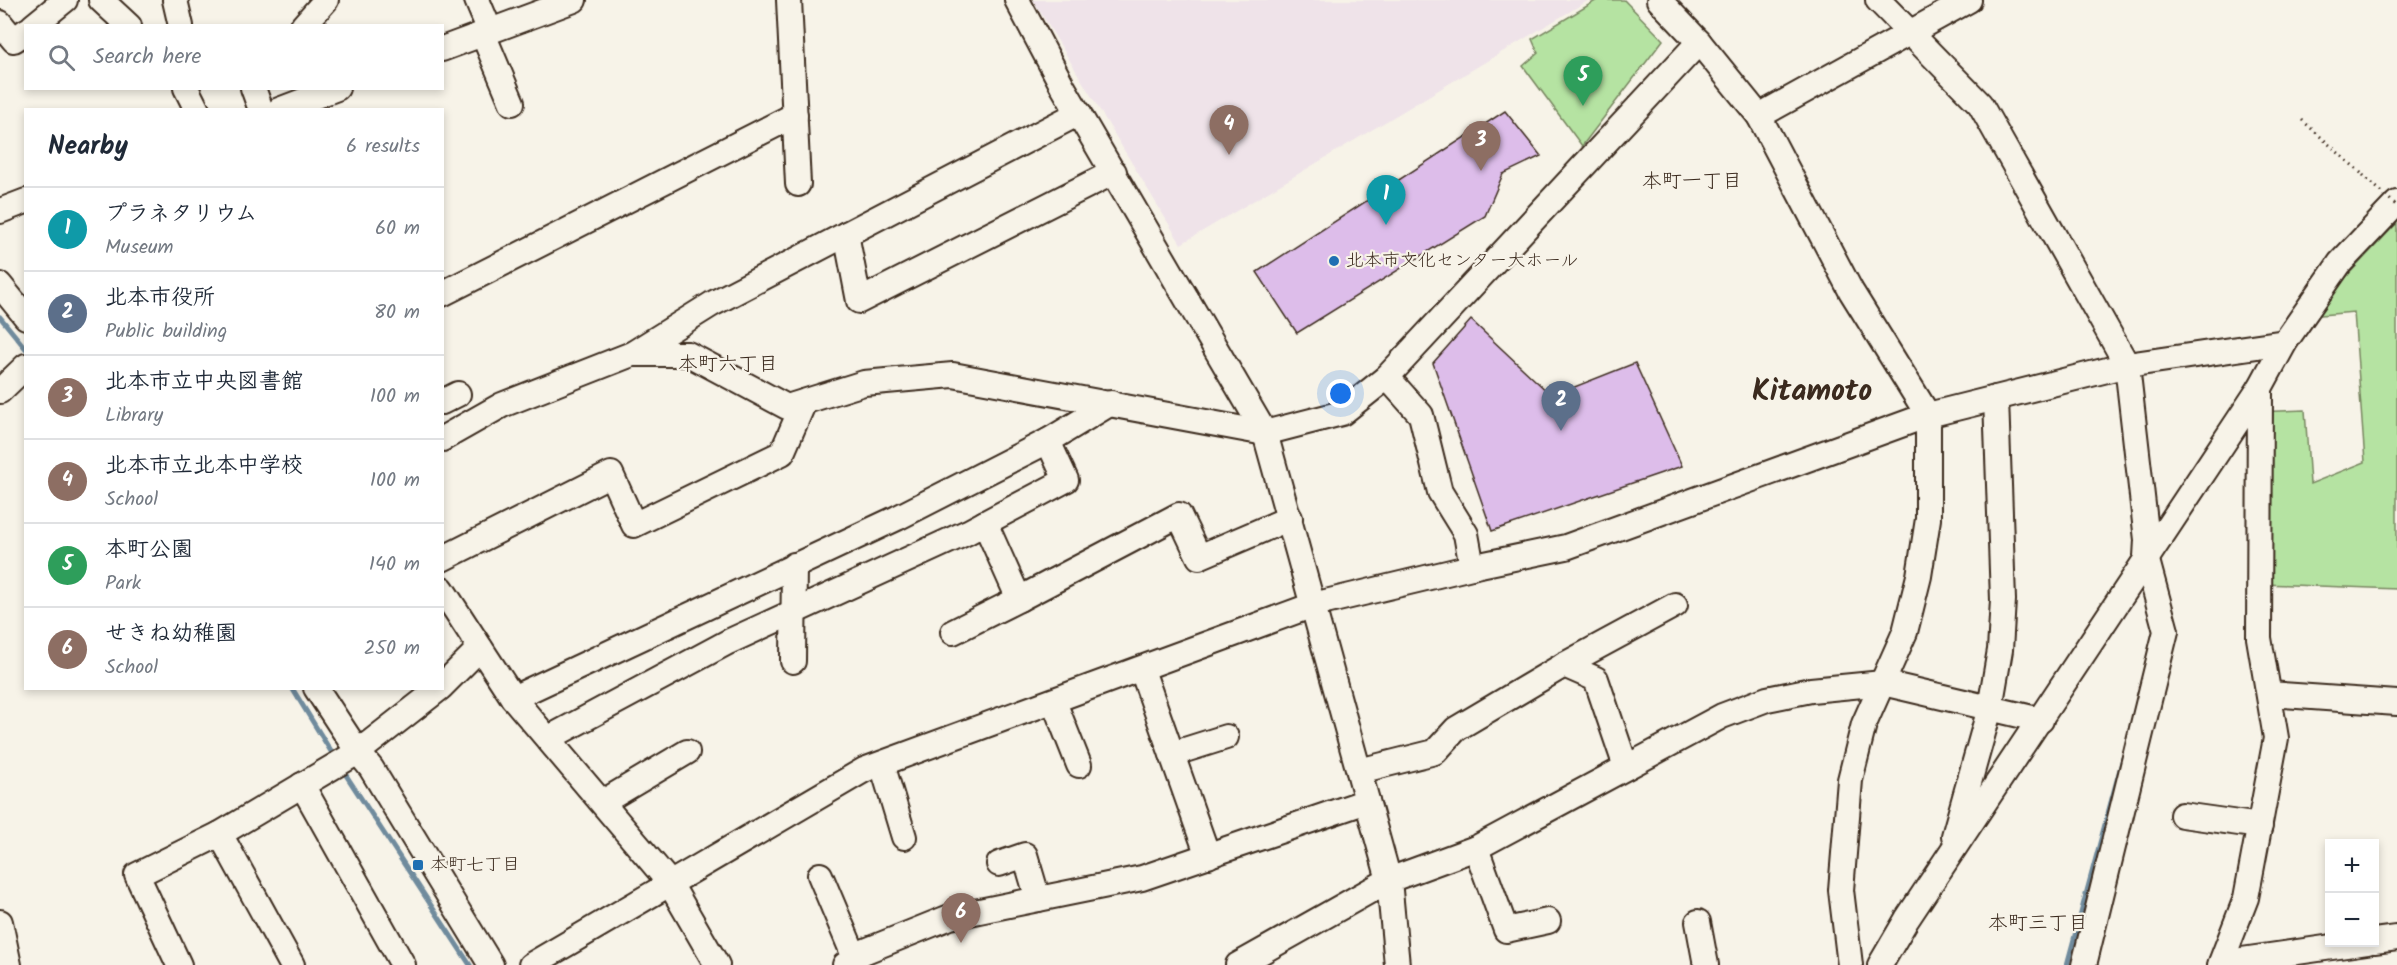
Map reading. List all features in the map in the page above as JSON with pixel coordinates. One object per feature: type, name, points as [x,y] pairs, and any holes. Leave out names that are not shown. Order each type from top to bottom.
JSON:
[{"type":"street","points":[[35,24],[65,0]]},
{"type":"street","points":[[101,0],[127,24]]},
{"type":"street","points":[[175,0],[181,24]]},
{"type":"street","points":[[305,24],[326,0]]},
{"type":"street","points":[[477,0],[512,103]]},
{"type":"street","points":[[444,48],[574,0]]},
{"type":"street","points":[[789,0],[798,184]]},
{"type":"street","points":[[1017,0],[1079,113],[1265,433],[1389,880],[1397,965]]},
{"type":"street","points":[[1659,0],[1699,42],[1759,116],[1851,291],[1928,415],[1928,519],[1919,576],[1905,632],[1864,724],[1850,780],[1841,890],[1850,965]]},
{"type":"street","points":[[1878,0],[1980,104],[2127,365],[2147,540],[2146,557],[2166,631],[2084,965]]},
{"type":"street","points":[[1759,116],[1969,0]]},
{"type":"street","points":[[0,23],[14,40],[24,32]]},
{"type":"street","points":[[632,354],[688,354],[788,407],[864,383],[953,375],[1111,403],[1227,428],[1265,433],[1342,413],[1387,377],[1699,42]]},
{"type":"street","points":[[187,90],[196,108]]},
{"type":"street","points":[[254,90],[260,108]]},
{"type":"street","points":[[291,108],[314,104],[334,90]]},
{"type":"street","points":[[444,438],[502,405],[632,354],[712,304],[1079,113]]},
{"type":"street","points":[[444,293],[795,115]]},
{"type":"street","points":[[846,234],[859,301],[1114,172]]},
{"type":"street","points":[[0,210],[24,202]]},
{"type":"street","points":[[1880,965],[2146,557],[2260,388],[2285,342],[2340,263],[2397,204]]},
{"type":"street","points":[[0,285],[24,315]]},
{"type":"street","points":[[531,965],[669,882],[864,770],[1142,670],[1313,605],[1566,547],[1928,415],[2127,365],[2285,342]]},
{"type":"street","points":[[0,391],[24,368]]},
{"type":"street","points":[[1387,377],[1421,415],[1440,492],[1466,534],[1472,567]]},
{"type":"street","points":[[2260,388],[2259,638],[2276,738],[2246,898],[2221,964],[2334,947]]},
{"type":"street","points":[[1948,858],[1990,708],[2000,651],[2002,600],[1996,398]]},
{"type":"street","points":[[444,558],[611,474],[634,525],[782,453],[804,402]]},
{"type":"street","points":[[513,698],[897,518],[1048,441],[1111,403]]},
{"type":"street","points":[[549,738],[728,642],[985,523],[1066,480],[1048,441]]},
{"type":"street","points":[[953,632],[1179,515],[1198,557],[1290,518]]},
{"type":"street","points":[[985,523],[1019,599]]},
{"type":"street","points":[[793,661],[794,565]]},
{"type":"street","points":[[444,592],[513,698],[669,882],[717,965]]},
{"type":"street","points":[[1359,771],[1435,752],[1456,729],[1564,665],[1676,605]]},
{"type":"street","points":[[444,684],[480,648]]},
{"type":"street","points":[[1564,665],[1596,678],[1626,767]]},
{"type":"street","points":[[1142,670],[1208,856]]},
{"type":"street","points":[[1238,965],[1389,880],[1476,848],[1722,716],[1767,699],[1810,690],[1882,683],[2041,720]]},
{"type":"street","points":[[317,690],[371,768],[491,965]]},
{"type":"street","points":[[179,965],[137,875],[220,834],[358,752],[437,690]]},
{"type":"street","points":[[2269,694],[2397,703]]},
{"type":"street","points":[[1054,702],[1078,765]]},
{"type":"street","points":[[1172,754],[1226,737]]},
{"type":"street","points":[[603,802],[687,752]]},
{"type":"street","points":[[882,764],[904,837]]},
{"type":"street","points":[[302,785],[403,965]]},
{"type":"street","points":[[819,875],[850,961],[863,952],[950,917],[1142,878],[1367,801]]},
{"type":"street","points":[[2182,815],[2260,826]]},
{"type":"street","points":[[220,834],[292,965]]},
{"type":"street","points":[[1476,848],[1506,930],[1548,921]]},
{"type":"street","points":[[999,864],[1025,855],[1038,899]]},
{"type":"street","points":[[0,922],[9,965]]},
{"type":"street","points":[[1698,922],[1706,965]]},
{"type":"street","points":[[2379,941],[2397,938]]},
{"type":"path","points":[[2302,120],[2397,204]]},
{"type":"shaded area","points":[[1033,0],[1589,0],[1181,244]]},
{"type":"green space","points":[[1597,0],[1624,0],[1663,40],[1582,146],[1523,66],[1538,53],[1532,39]]},
{"type":"green space","points":[[2397,223],[2397,589],[2263,584],[2253,412],[2305,410],[2310,484],[2365,462],[2354,312],[2309,316]]},
{"type":"building","points":[[1505,111],[1541,156],[1503,174],[1485,216],[1297,333],[1257,272]]},
{"type":"building","points":[[1471,320],[1552,396],[1635,363],[1682,466],[1492,531],[1433,363]]},
{"type":"waterway","points":[[0,317],[24,347]]},
{"type":"waterway","points":[[293,690],[335,758]]},
{"type":"waterway","points":[[2067,965],[2123,758]]},
{"type":"waterway","points":[[342,769],[470,965]]},
{"type":"place","name":"本町公園","points":[[1583,106]]},
{"type":"place","name":"北本市立北本中学校","points":[[1229,155]]},
{"type":"place","name":"北本市立中央図書館","points":[[1481,171]]},
{"type":"place","name":"プラネタリウム","points":[[1386,225]]},
{"type":"place","name":"北本市文化センター大ホール","points":[[1334,261]]},
{"type":"place","name":"北本市役所","points":[[1561,431]]},
{"type":"place","name":"本町七丁目","points":[[418,865]]},
{"type":"place","name":"せきね幼稚園","points":[[961,943]]},
{"type":"district","name":"本町一丁目","points":[[1692,182]]},
{"type":"district","name":"本町六丁目","points":[[728,365]]},
{"type":"district","name":"Kitamoto","points":[[1812,392]]},
{"type":"district","name":"本町三丁目","points":[[2038,924]]}]
